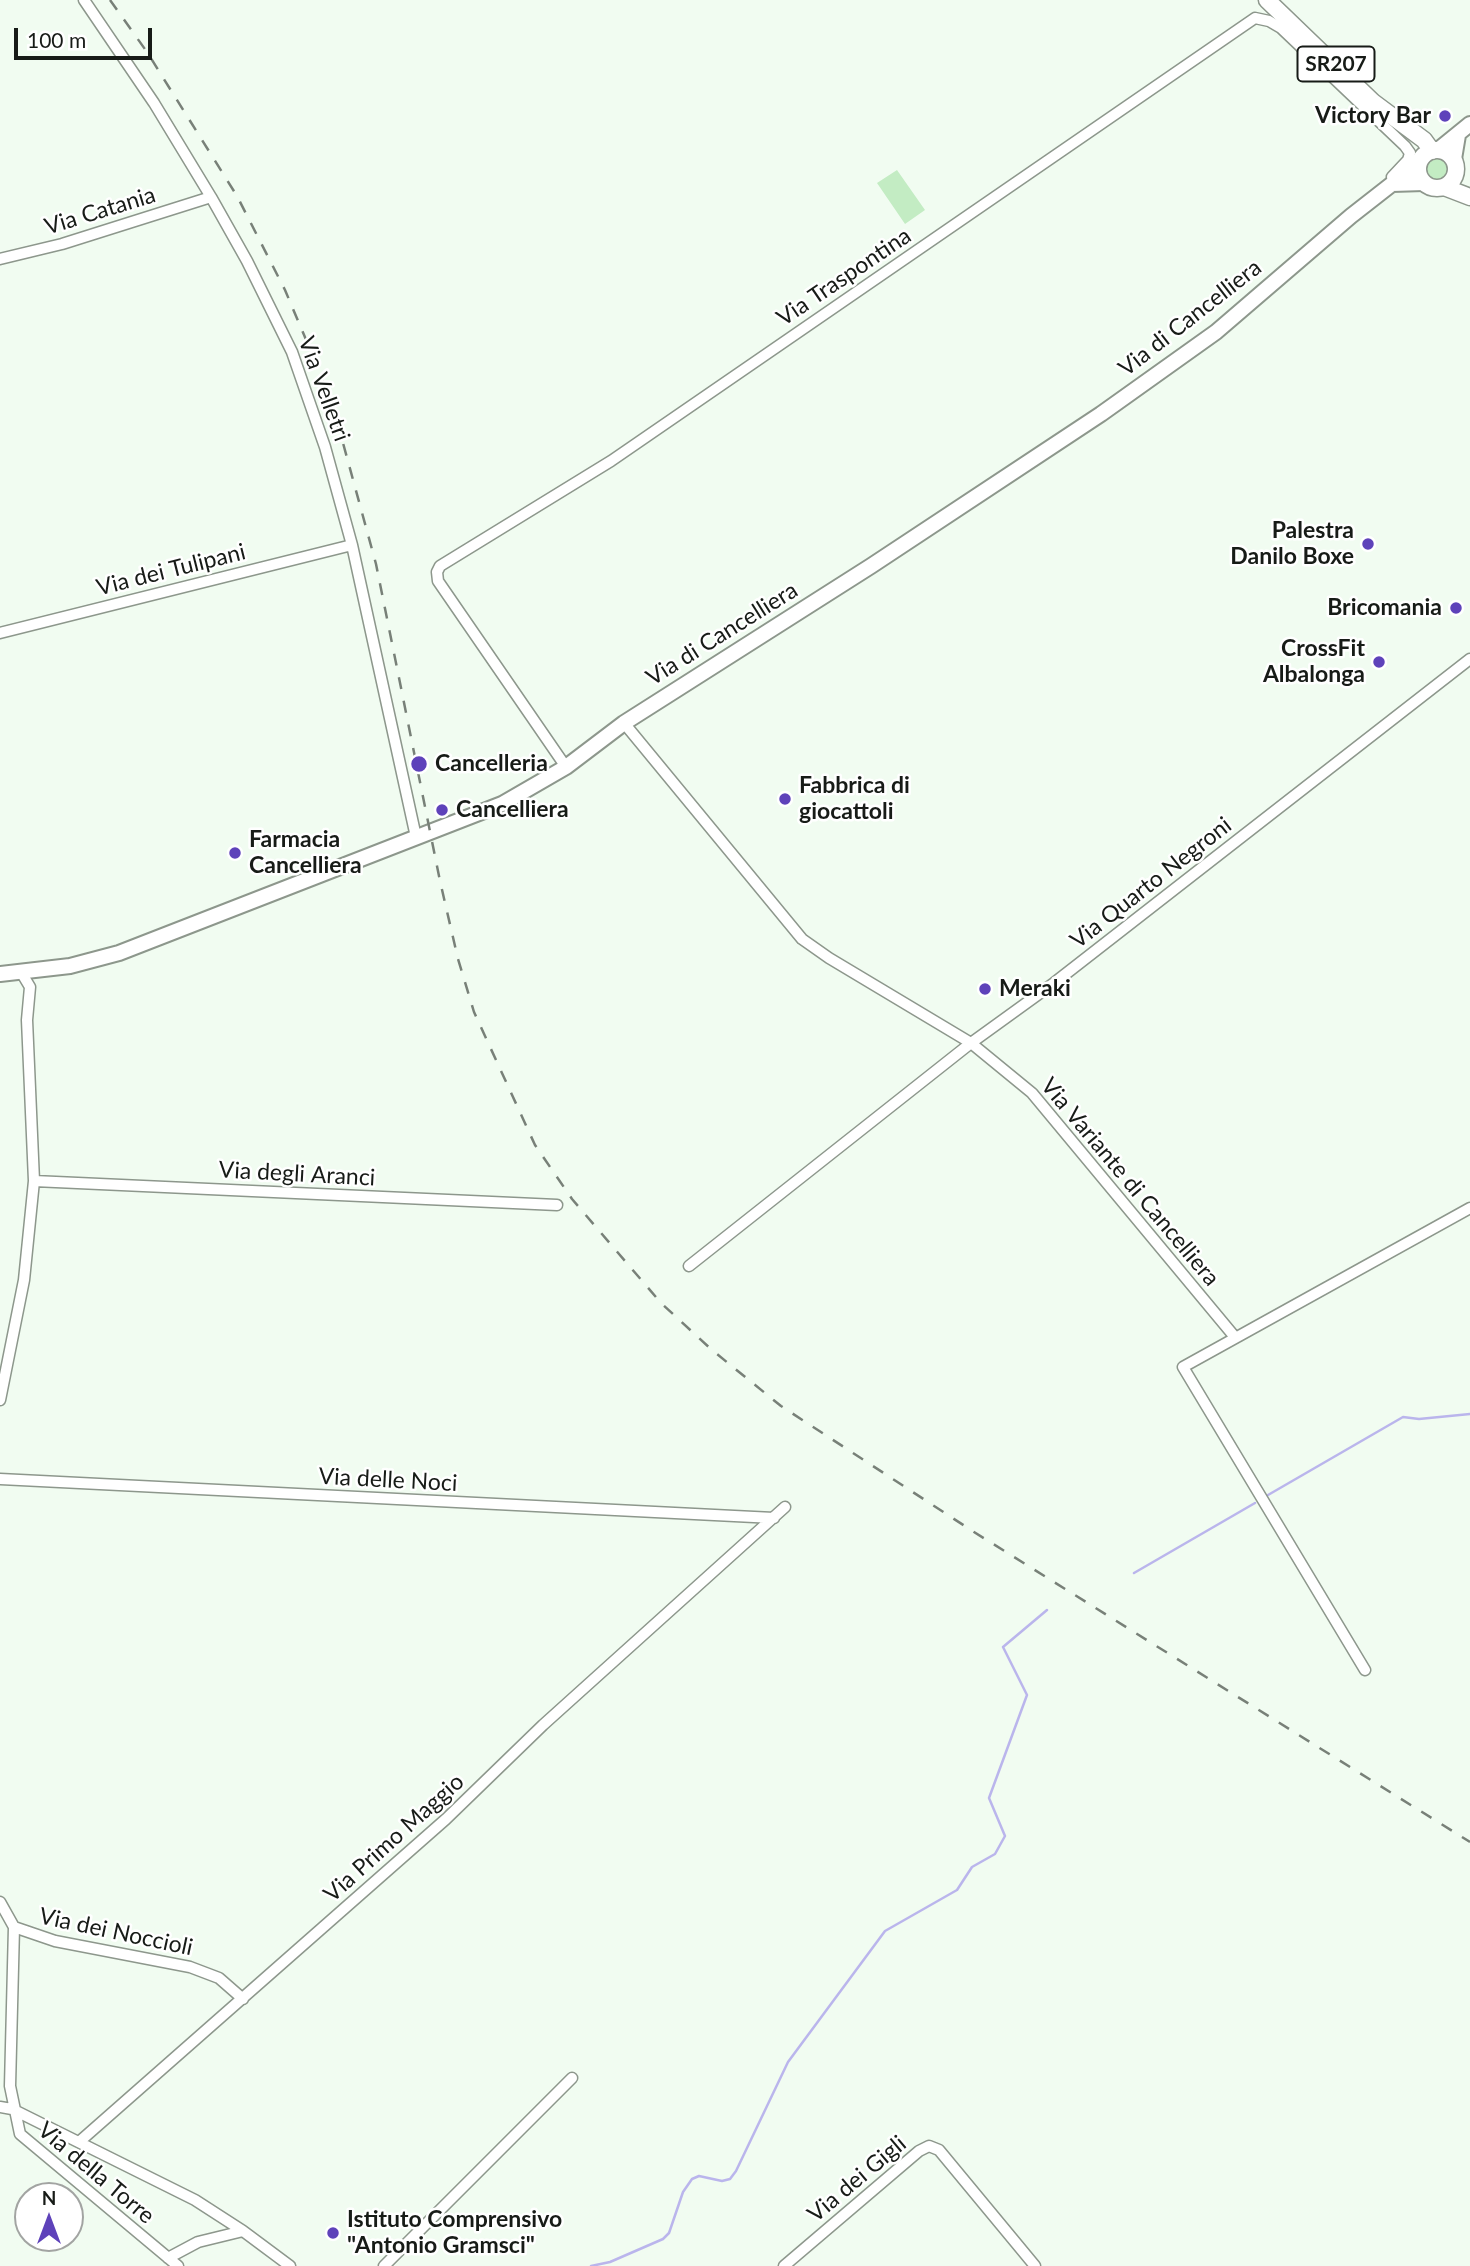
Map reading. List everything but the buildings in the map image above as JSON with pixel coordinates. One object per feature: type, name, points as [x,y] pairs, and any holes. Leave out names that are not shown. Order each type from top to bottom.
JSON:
[{"type":"main road","name":"SR207","points":[[1267,0],[1405,129],[1427,163]]},
{"type":"main road","points":[[1470,181],[1455,164],[1427,163],[1433,188],[1444,187],[1470,197]]},
{"type":"main road","points":[[1444,187],[1453,180],[1455,164]]},
{"type":"street","name":"Via Velletri","points":[[84,0],[154,103],[211,197],[247,261],[292,352],[325,447],[352,545],[416,837]]},
{"type":"street","name":"Via Traspontina","points":[[566,767],[438,581],[437,572],[440,566],[611,461],[1255,18],[1269,20],[1281,28],[1405,146],[1410,153],[1408,159],[1389,187]]},
{"type":"street","name":"Via di Cancelliera","points":[[0,974],[53,969],[100,959],[148,943],[502,804],[566,767],[624,723],[848,581],[1147,382],[1216,332],[1389,187],[1427,163],[1470,124]]},
{"type":"street","points":[[1455,164],[1458,135]]},
{"type":"street","name":"Via Catania","points":[[0,258],[62,244],[211,197]]},
{"type":"street","name":"Via dei Tulipani","points":[[0,632],[352,545]]},
{"type":"street","name":"Via Quarto Negroni","points":[[689,1266],[971,1043],[1055,983],[1470,659]]},
{"type":"street","name":"Via Variante di Cancelliera","points":[[624,723],[802,939],[971,1043],[1041,1102],[1234,1336]]},
{"type":"street","points":[[30,993],[39,979],[53,969]]},
{"type":"street","points":[[0,1400],[24,1280],[34,1181],[27,1020],[30,993],[28,980],[21,972]]},
{"type":"street","name":"Via degli Aranci","points":[[34,1181],[557,1205]]},
{"type":"street","points":[[1365,1670],[1183,1367],[1234,1336],[1470,1208]]},
{"type":"street","name":"Via delle Noci","points":[[0,1479],[774,1518]]},
{"type":"street","name":"Via Primo Maggio","points":[[79,2142],[446,1819],[543,1725],[785,1507]]},
{"type":"street","points":[[0,1902],[14,1927]]},
{"type":"street","name":"Via dei Noccioli","points":[[14,1927],[55,1941],[190,1966],[219,1978],[243,1999]]},
{"type":"street","name":"Via della Torre","points":[[14,1927],[9,2068],[12,2109],[17,2128],[25,2141],[178,2266]]},
{"type":"street","points":[[384,2266],[572,2078]]},
{"type":"street","points":[[0,2107],[12,2109],[202,2203],[290,2266]]},
{"type":"street","name":"Via dei Gigli","points":[[784,2266],[919,2151],[929,2146],[939,2150],[1035,2266]]},
{"type":"street","points":[[168,2258],[198,2242],[243,2231]]},
{"type":"green space","points":[[1438,155],[1448,159],[1452,169],[1448,179],[1438,183],[1428,179],[1424,169],[1428,159]]},
{"type":"green space","points":[[897,170],[925,210],[905,224],[877,183]]},
{"type":"waterway","points":[[1268,1495],[1403,1417],[1419,1419],[1470,1414]]},
{"type":"waterway","points":[[1134,1573],[1255,1503]]},
{"type":"waterway","points":[[591,2266],[610,2262],[663,2239],[669,2233],[683,2192],[692,2179],[699,2176],[722,2181],[730,2179],[788,2062],[885,1931],[957,1890],[972,1867],[995,1854],[1005,1836],[989,1798],[1027,1695],[1003,1647],[1047,1610]]},
{"type":"railway","points":[[110,0],[147,52],[237,196],[285,290],[318,368],[340,432],[376,564],[440,881],[458,959],[474,1012],[535,1145],[572,1199],[661,1303],[712,1350],[781,1406],[974,1532],[1470,1842]]},
{"type":"place","name":"Victory Bar","points":[[1445,116]]},
{"type":"place","name":"Palestra Danilo Boxe","points":[[1368,544]]},
{"type":"place","name":"Bricomania","points":[[1456,608]]},
{"type":"place","name":"CrossFit Albalonga","points":[[1379,662]]},
{"type":"place","name":"Cancelleria","points":[[419,764]]},
{"type":"place","name":"Fabbrica di giocattoli","points":[[785,799]]},
{"type":"place","name":"Cancelliera","points":[[442,810]]},
{"type":"place","name":"Farmacia Cancelliera","points":[[235,853]]},
{"type":"place","name":"Meraki","points":[[985,989]]},
{"type":"place","name":"Istituto Comprensivo \"Antonio Gramsci\"","points":[[333,2233]]}]
